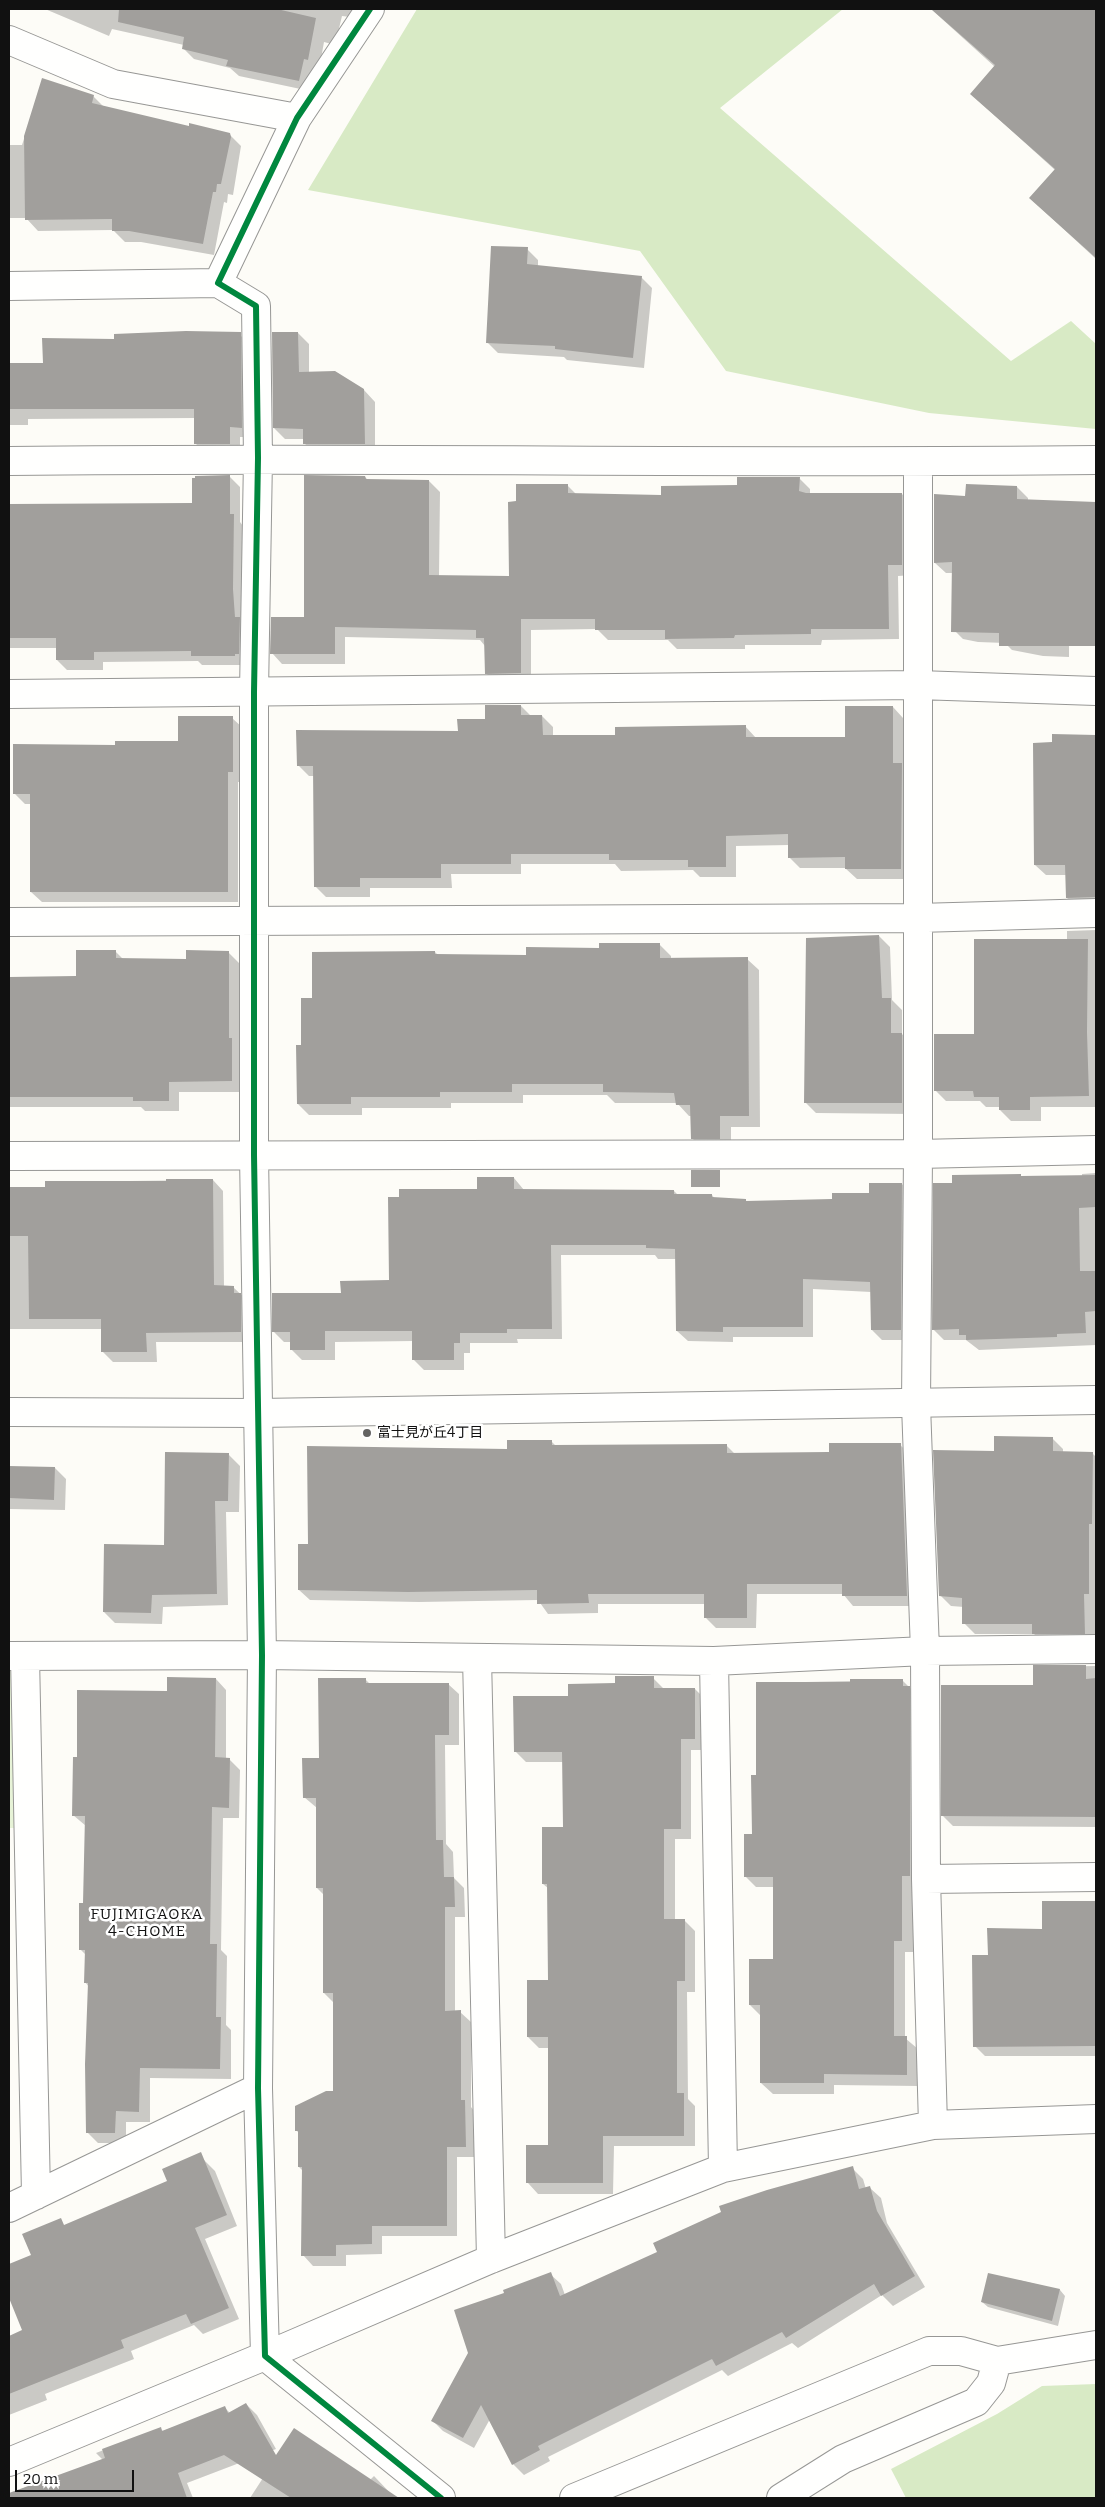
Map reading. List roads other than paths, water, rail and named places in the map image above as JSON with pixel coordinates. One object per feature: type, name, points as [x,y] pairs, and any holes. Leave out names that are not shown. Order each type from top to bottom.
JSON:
[{"type":"street","points":[[218,283],[297,118],[370,9]]},
{"type":"street","points":[[9,40],[113,84],[297,118]]},
{"type":"street","points":[[9,286],[218,283],[256,306],[258,458],[254,692],[254,1155],[262,1655],[258,2088],[265,2356],[441,2498]]},
{"type":"street","points":[[9,461],[258,458],[918,462],[1096,460]]},
{"type":"street","points":[[918,462],[916,1405],[925,1651],[926,1879],[932,2125]]},
{"type":"street","points":[[9,694],[918,685],[1096,691]]},
{"type":"street","points":[[9,922],[918,918],[1096,913]]},
{"type":"street","points":[[9,1156],[918,1154],[1096,1150]]},
{"type":"street","points":[[9,1412],[258,1413],[916,1405],[1096,1400]]},
{"type":"street","points":[[36,2195],[17,1656],[262,1655],[714,1661],[925,1651],[1096,1649]]},
{"type":"street","points":[[477,1658],[491,2259]]},
{"type":"street","points":[[714,1661],[723,2168]]},
{"type":"street","points":[[926,1879],[1096,1877]]},
{"type":"street","points":[[9,2208],[258,2088]]},
{"type":"street","points":[[9,2462],[265,2356],[491,2259],[723,2168],[932,2125],[1096,2119]]},
{"type":"street","points":[[574,2498],[929,2351],[961,2351],[997,2361],[1096,2345]]},
{"type":"street","points":[[781,2498],[843,2459],[976,2402],[991,2383],[997,2361]]},
{"type":"place","name":"富士見が丘4丁目","points":[[367,1433]]},
{"type":"district","name":"FUJIMIGAOKA 4-CHOME","points":[[147,1924]]}]
